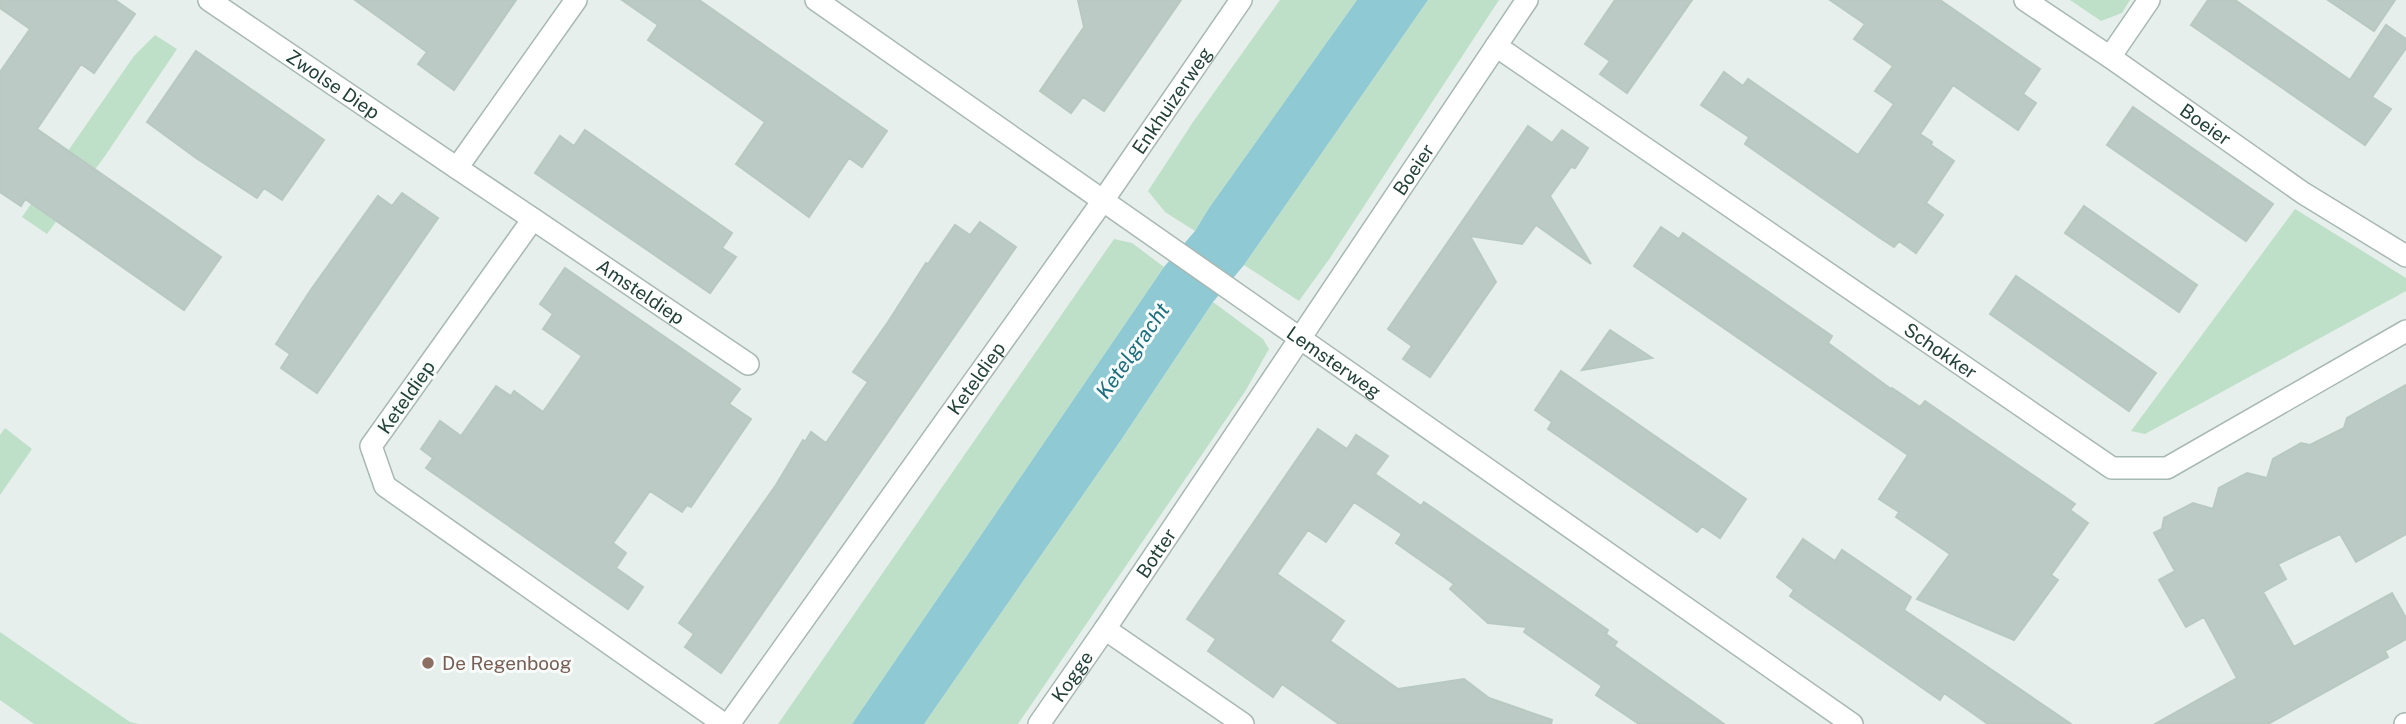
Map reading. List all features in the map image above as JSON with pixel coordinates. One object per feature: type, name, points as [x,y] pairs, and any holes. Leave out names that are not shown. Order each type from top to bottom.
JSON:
[{"type":"street","name":"Zwolse Diep","points":[[209,0],[457,168]]},
{"type":"street","points":[[533,219],[457,168],[576,0]]},
{"type":"street","name":"Lemsterweg","points":[[816,0],[1852,724]]},
{"type":"street","name":"Enkhuizerweg","points":[[1102,202],[1241,0]]},
{"type":"street","name":"Boeier","points":[[1299,337],[1527,0]]},
{"type":"street","name":"Boeier","points":[[2025,0],[2303,193],[2406,256]]},
{"type":"street","points":[[2110,57],[2149,0]]},
{"type":"street","name":"Schokker","points":[[1496,46],[2112,468],[2167,468],[2406,331]]},
{"type":"street","name":"Keteldiep","points":[[533,219],[371,446],[385,486],[726,724],[1102,202]]},
{"type":"street","name":"Amsteldiep","points":[[533,219],[748,364]]},
{"type":"street","name":"Botter","points":[[1105,629],[1299,337]]},
{"type":"street","points":[[1105,629],[1243,724]]},
{"type":"street","name":"Kogge","points":[[1039,724],[1105,629]]},
{"type":"green space","points":[[1280,0],[1357,0],[1195,231],[1165,212],[1148,191],[1193,122]]},
{"type":"green space","points":[[1428,0],[1499,0],[1299,301],[1244,265]]},
{"type":"green space","points":[[2070,0],[2130,0],[2122,13],[2101,21]]},
{"type":"green space","points":[[155,35],[177,49],[105,156],[47,234],[22,217],[134,56]]},
{"type":"green space","points":[[2295,209],[2406,278],[2406,291],[2145,434],[2131,431]]},
{"type":"green space","points":[[1114,239],[1132,243],[1164,267],[852,724],[778,724]]},
{"type":"green space","points":[[1213,302],[1263,339],[1269,349],[1246,390],[1018,724],[924,724],[1121,440]]},
{"type":"green space","points":[[5,428],[32,449],[0,495],[0,435]]},
{"type":"green space","points":[[0,632],[130,722],[139,724],[34,724],[0,700]]},
{"type":"water","name":"Ketelgracht","points":[[1357,0],[1428,0],[1244,265],[1213,302],[924,724],[852,724],[1164,267],[1195,231]]},
{"type":"building","points":[[0,0],[115,0],[135,14],[94,73],[81,64],[37,129],[221,257],[184,310],[25,199],[21,206],[0,192],[0,72],[30,29],[0,8]]},
{"type":"building","points":[[355,0],[516,0],[454,90],[418,64],[427,52]]},
{"type":"building","points":[[622,0],[699,0],[887,131],[862,167],[849,158],[809,217],[736,164],[765,122],[648,40],[658,25]]},
{"type":"building","points":[[1078,0],[1181,0],[1104,111],[1083,97],[1071,113],[1040,91],[1084,27]]},
{"type":"building","points":[[1615,0],[1692,0],[1627,93],[1600,74],[1610,61],[1585,44]]},
{"type":"building","points":[[1830,0],[1940,0],[2040,69],[2023,94],[2036,103],[2018,130],[1953,85],[1920,134],[1954,161],[1926,203],[1943,215],[1916,253],[1899,241],[1894,247],[1880,238],[1745,144],[1749,137],[1701,105],[1724,72],[1743,86],[1748,79],[1858,155],[1894,104],[1875,91],[1893,66],[1854,39],[1865,24]]},
{"type":"building","points":[[2208,0],[2235,0],[2350,80],[2386,25],[2406,39],[2406,48],[2372,97],[2391,109],[2365,145],[2191,25]]},
{"type":"building","points":[[2328,0],[2395,0],[2374,31]]},
{"type":"building","points":[[196,51],[324,140],[282,200],[264,188],[257,198],[147,122]]},
{"type":"building","points":[[2133,107],[2273,204],[2246,241],[2107,145]]},
{"type":"building","points":[[1528,126],[1552,143],[1562,130],[1588,148],[1575,168],[1571,167],[1550,196],[1591,264],[1536,225],[1522,244],[1470,236],[1496,282],[1430,377],[1403,359],[1412,346],[1388,329]]},
{"type":"building","points":[[585,130],[732,233],[722,248],[736,257],[710,293],[535,173],[560,136],[574,146]]},
{"type":"building","points":[[402,193],[438,218],[317,393],[281,368],[290,354],[276,344],[378,196],[392,206]]},
{"type":"building","points":[[2084,206],[2197,285],[2179,312],[2065,233]]},
{"type":"building","points":[[980,222],[1016,247],[721,673],[685,647],[694,634],[679,623],[776,485],[803,440],[805,442],[811,432],[826,443],[868,382],[853,372],[926,263],[928,264],[955,225],[970,235]]},
{"type":"building","points":[[1661,227],[1679,239],[1683,233],[1832,336],[1828,343],[1891,389],[1920,407],[1925,401],[2075,504],[2070,510],[2088,523],[2051,575],[2058,580],[2014,640],[1917,599],[1950,554],[1896,517],[1899,512],[1879,499],[1908,455],[1634,266]]},
{"type":"building","points":[[565,268],[740,389],[729,404],[751,419],[691,507],[687,505],[682,512],[650,491],[613,543],[626,553],[616,568],[643,587],[628,609],[426,468],[433,458],[421,449],[440,421],[461,436],[496,386],[511,396],[514,391],[543,412],[582,356],[543,329],[553,314],[540,304]]},
{"type":"building","points":[[2016,276],[2156,373],[2129,411],[1990,314]]},
{"type":"building","points":[[1610,330],[1652,358],[1582,370]]},
{"type":"building","points":[[1561,371],[1746,499],[1720,538],[1702,526],[1697,532],[1548,429],[1552,422],[1535,410]]},
{"type":"building","points":[[2406,385],[2406,534],[2356,562],[2340,534],[2278,564],[2286,579],[2263,592],[2294,647],[2392,593],[2406,618],[2406,639],[2385,651],[2388,657],[2268,724],[2155,724],[2237,678],[2204,617],[2186,627],[2159,580],[2175,571],[2154,533],[2162,529],[2164,518],[2193,503],[2213,509],[2219,488],[2247,473],[2267,478],[2273,459],[2301,443],[2310,445],[2344,428],[2347,418]]},
{"type":"building","points":[[1318,429],[1347,449],[1356,435],[1388,456],[1375,474],[1421,506],[1424,502],[1608,630],[1606,634],[1617,642],[1614,646],[1724,724],[1639,724],[1596,695],[1602,686],[1524,632],[1527,627],[1488,623],[1450,589],[1454,584],[1396,543],[1402,534],[1354,502],[1326,542],[1308,530],[1277,574],[1344,621],[1330,641],[1398,689],[1464,679],[1489,698],[1552,720],[1551,724],[1339,724],[1282,684],[1273,697],[1208,651],[1216,639],[1187,619]]},
{"type":"building","points":[[1803,539],[1835,561],[1842,550],[1911,597],[1904,610],[2071,724],[1988,724],[1944,693],[1940,700],[1790,596],[1794,590],[1777,577]]},
{"type":"place","name":"De Regenboog","points":[[428,663]]}]
